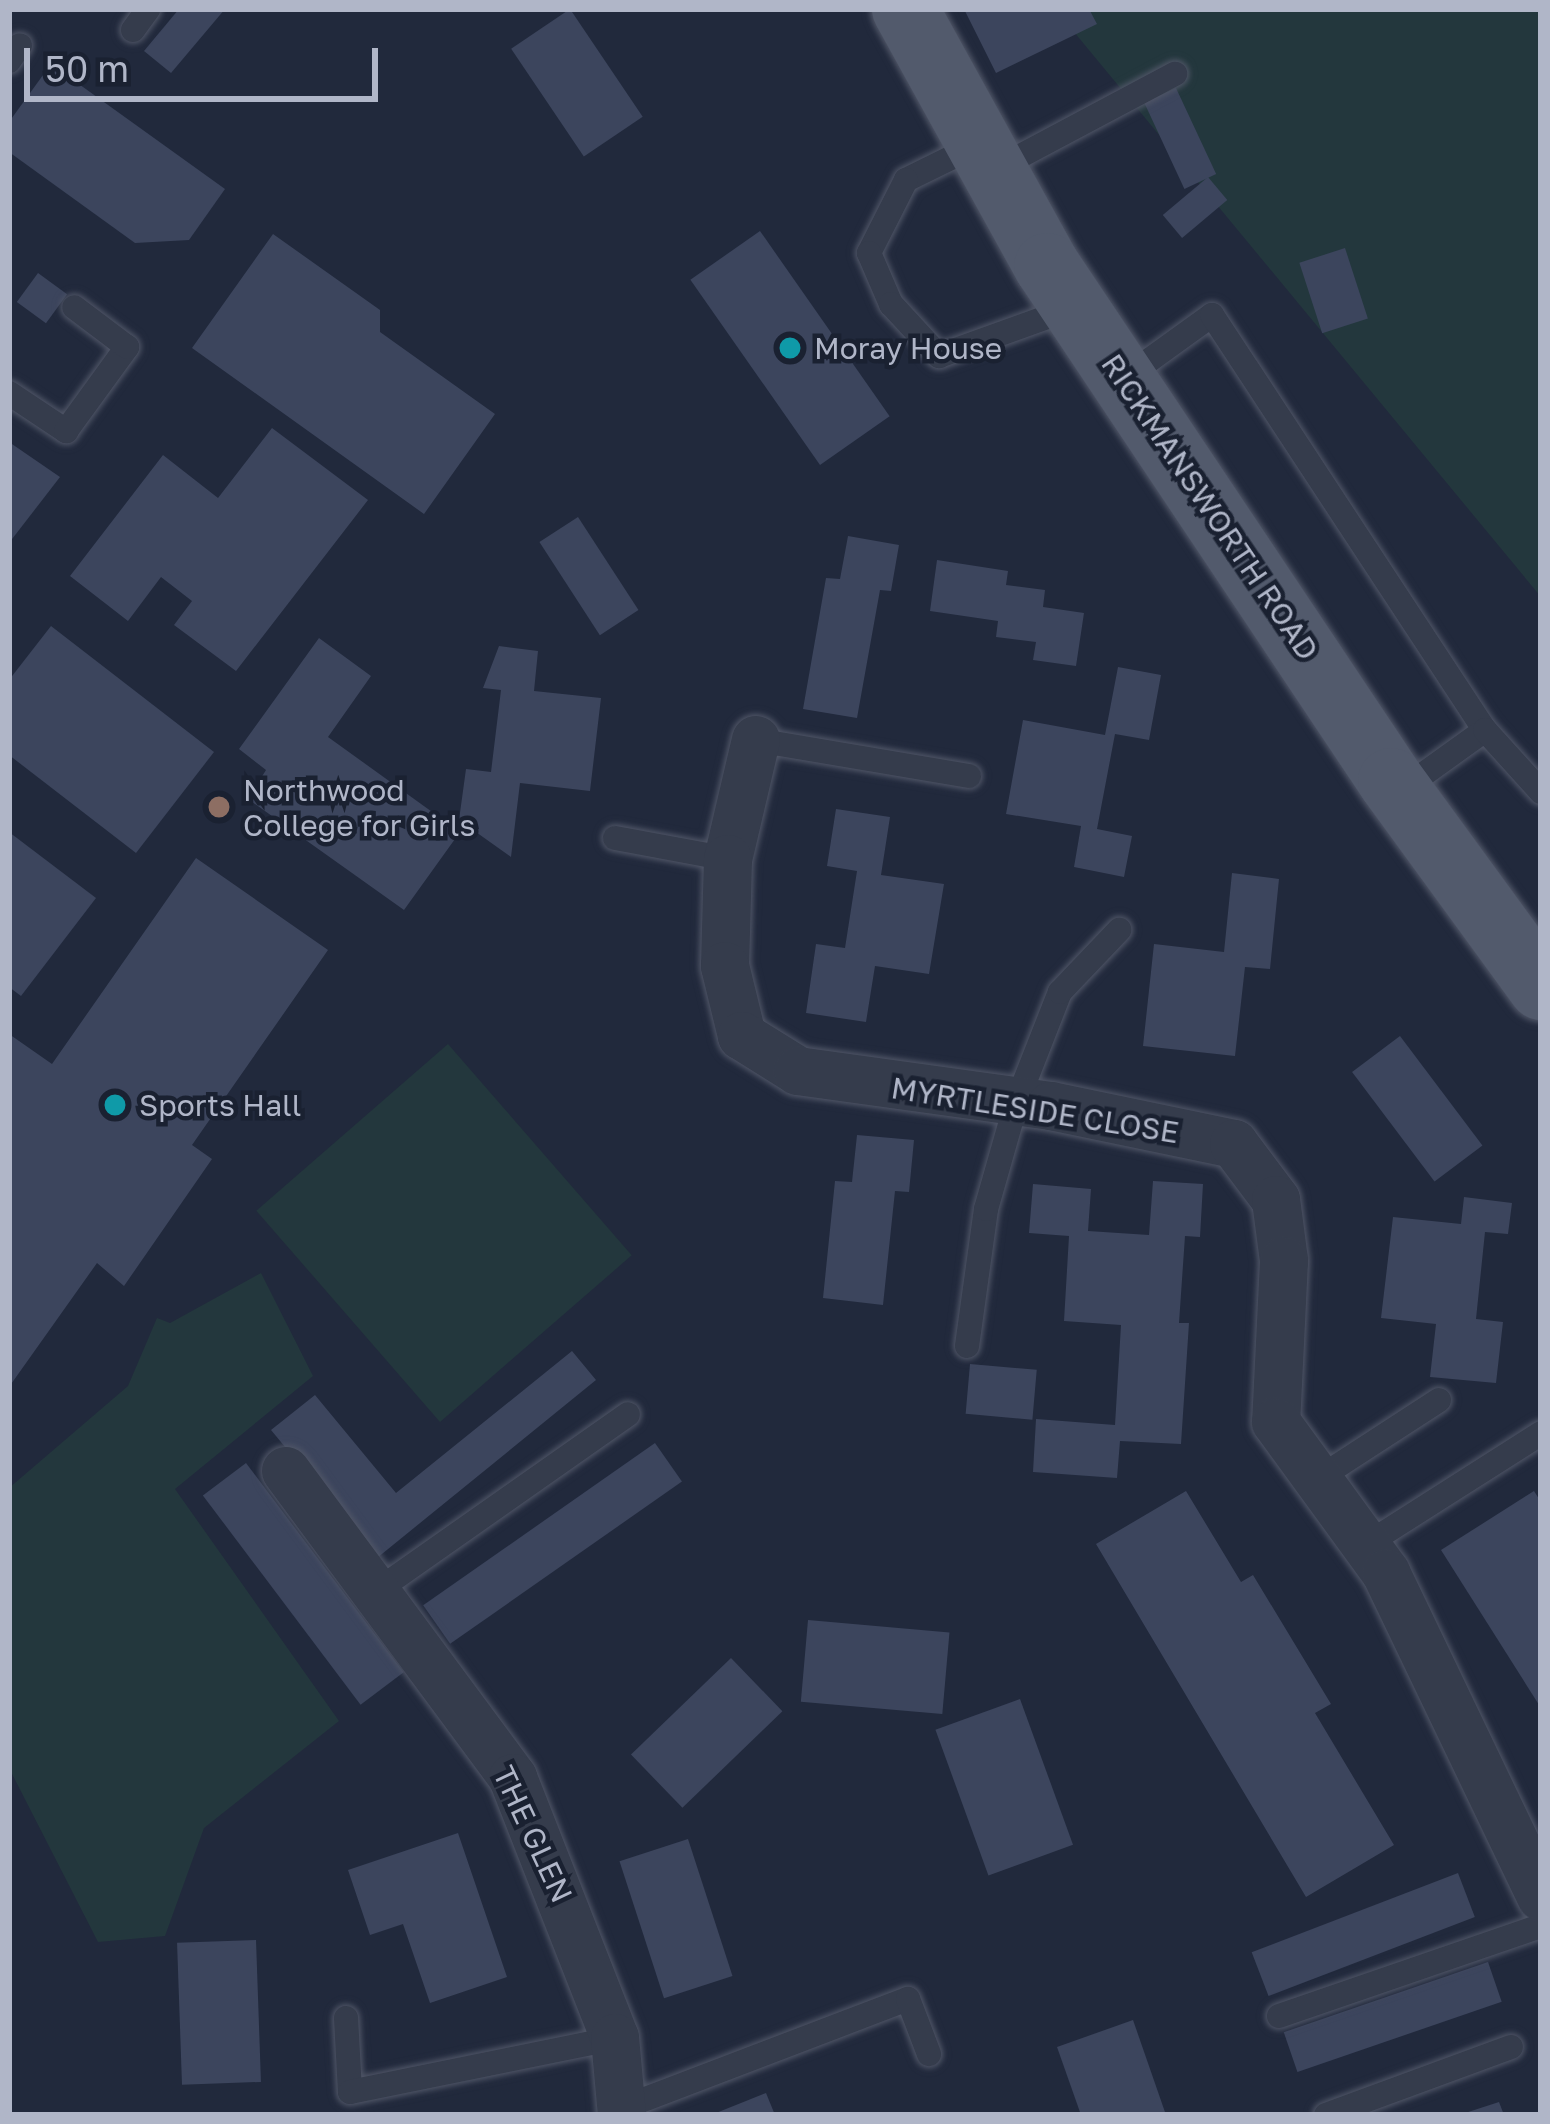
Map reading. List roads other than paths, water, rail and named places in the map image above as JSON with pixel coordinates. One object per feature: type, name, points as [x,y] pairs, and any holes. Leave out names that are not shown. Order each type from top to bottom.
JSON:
[{"type":"main road","name":"RICKMANSWORTH ROAD","points":[[905,9],[1074,307],[1400,791],[1541,987]]},
{"type":"street","name":"MYRTLESIDE CLOSE","points":[[756,740],[728,859],[725,966],[742,1036],[798,1071],[1234,1144],[1276,1200],[1284,1261],[1276,1422],[1367,1544],[1541,1897]]},
{"type":"street","name":"THE GLEN","points":[[286,1471],[513,1778],[615,2038],[622,2111]]},
{"type":"lane","points":[[1074,307],[939,356],[891,304],[869,253],[906,180],[987,157],[1175,74]]},
{"type":"lane","points":[[9,393],[66,431],[127,347],[74,308]]},
{"type":"lane","points":[[1124,379],[1212,315],[1485,730],[1541,792]]},
{"type":"lane","points":[[1400,791],[1485,730]]},
{"type":"lane","points":[[756,740],[969,776]]},
{"type":"lane","points":[[616,838],[728,859]]},
{"type":"lane","points":[[968,1346],[986,1209],[1016,1104],[1060,992],[1118,930]]},
{"type":"lane","points":[[1318,1478],[1439,1400]]},
{"type":"lane","points":[[375,1592],[628,1414]]},
{"type":"lane","points":[[1367,1544],[1541,1433]]},
{"type":"lane","points":[[1279,2016],[1541,1926]]},
{"type":"lane","points":[[622,2111],[908,1999],[929,2054]]},
{"type":"lane","points":[[346,2018],[350,2092],[615,2038]]},
{"type":"lane","points":[[1326,2115],[1511,2048]]},
{"type":"place","name":"Moray House","points":[[790,348]]},
{"type":"place","name":"Northwood College for Girls","points":[[219,807]]},
{"type":"place","name":"Sports Hall","points":[[115,1105]]}]
